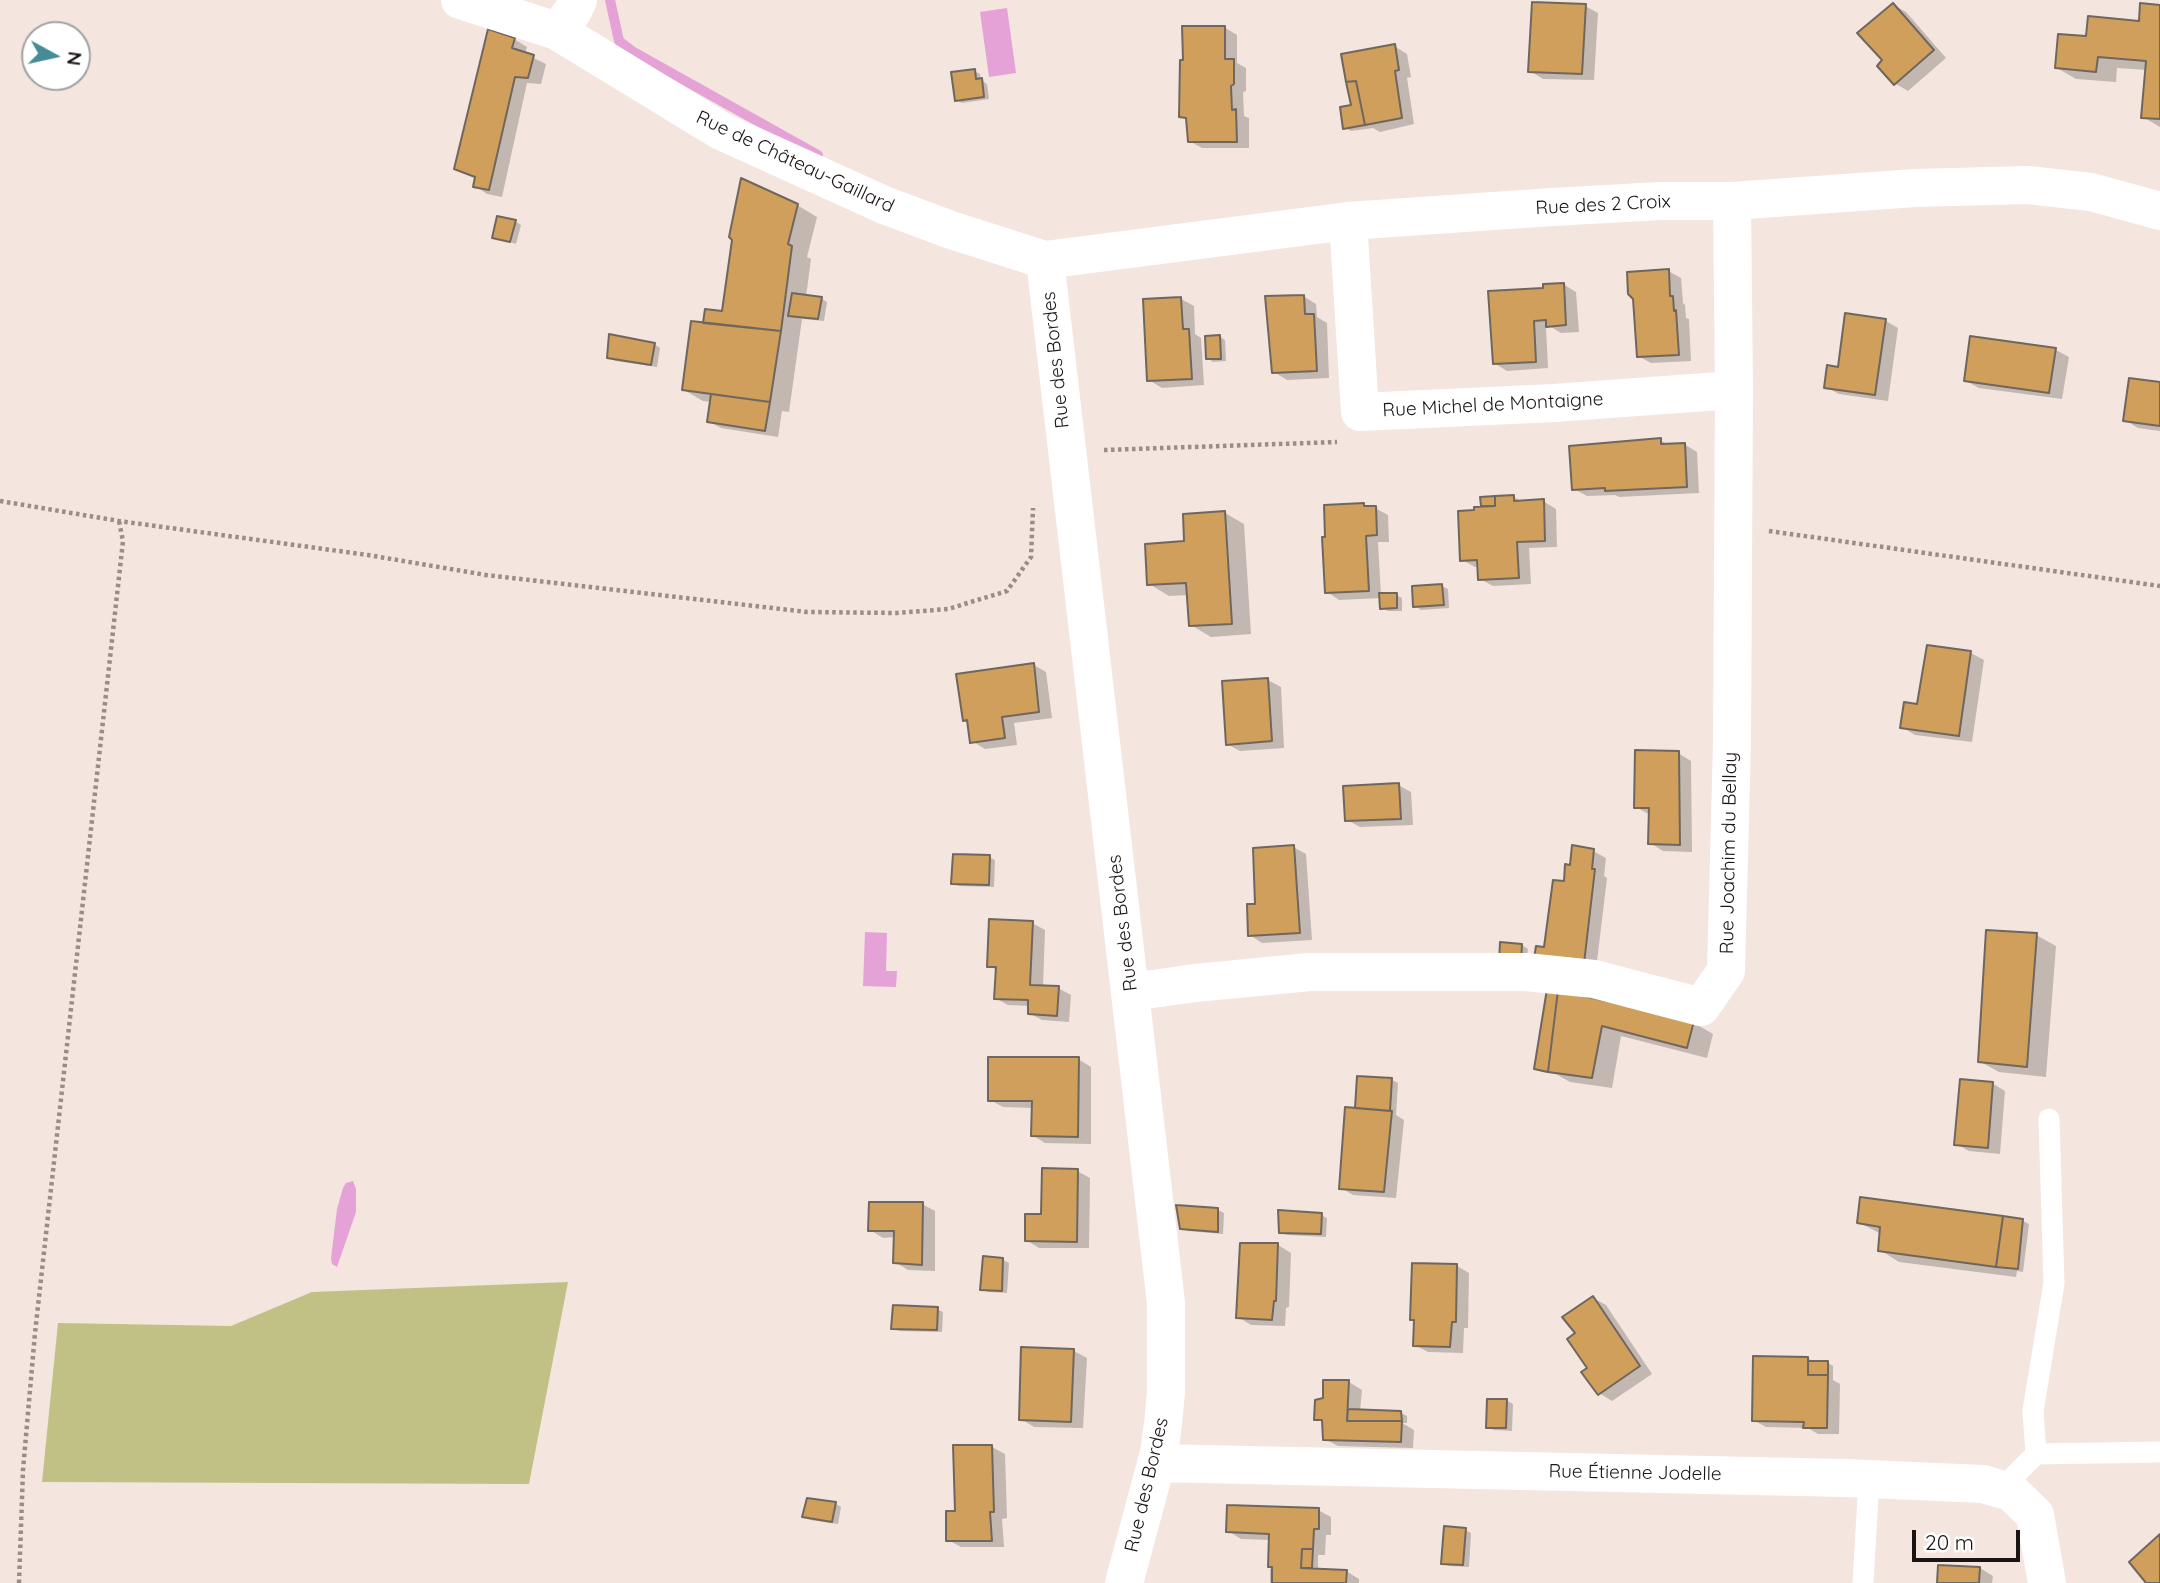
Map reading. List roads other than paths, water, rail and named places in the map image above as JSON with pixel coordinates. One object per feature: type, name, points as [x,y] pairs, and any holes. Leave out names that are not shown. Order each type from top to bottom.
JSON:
[{"type":"street","name":"Rue de Château-Gaillard","points":[[460,0],[556,31],[721,131],[884,205],[1045,260]]},
{"type":"street","points":[[556,31],[573,11],[578,0]]},
{"type":"street","name":"Rue des 2 Croix","points":[[1045,260],[1348,221],[1661,201],[1732,201],[1915,188],[2028,186],[2091,192],[2160,211]]},
{"type":"street","name":"Rue Joachim du Bellay","points":[[1131,992],[1310,972],[1526,972],[1594,979],[1701,1007],[1726,971],[1732,743],[1732,201]]},
{"type":"street","name":"Rue Michel de Montaigne","points":[[1348,221],[1360,412],[1554,403],[1734,390]]},
{"type":"street","name":"Rue des Bordes","points":[[1045,260],[1166,1303],[1166,1392],[1163,1424],[1156,1463],[1124,1583]]},
{"type":"street","name":"Rue Étienne Jodelle","points":[[1156,1463],[1869,1479],[1983,1484],[2011,1492]]},
{"type":"street","points":[[2011,1492],[2035,1515],[2047,1583]]},
{"type":"lane","points":[[2036,1454],[2033,1411],[2054,1283],[2049,1119]]},
{"type":"lane","points":[[2011,1492],[2015,1475],[2036,1454],[2160,1452]]},
{"type":"lane","points":[[1863,1583],[1869,1479]]},
{"type":"waterway","points":[[610,0],[619,41],[632,51],[818,155]]}]
